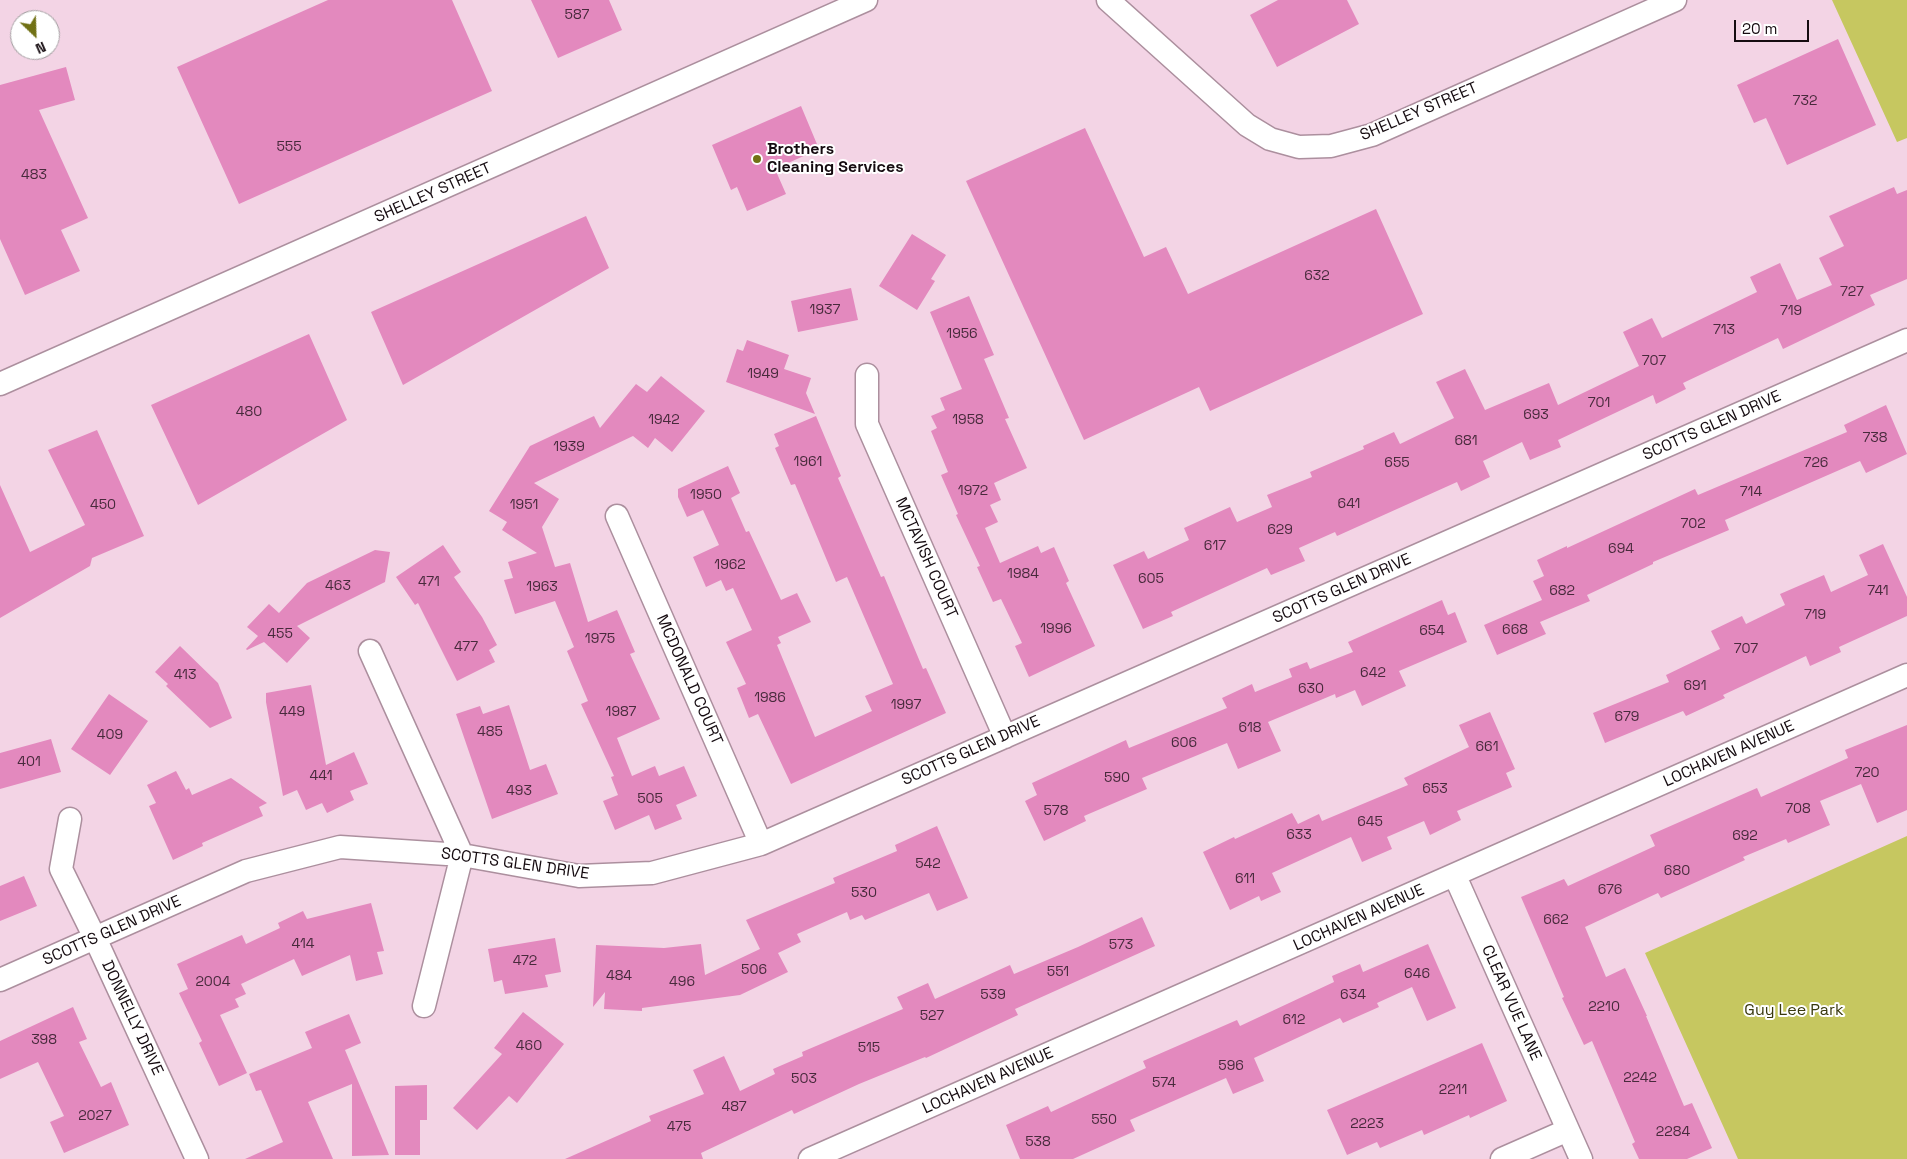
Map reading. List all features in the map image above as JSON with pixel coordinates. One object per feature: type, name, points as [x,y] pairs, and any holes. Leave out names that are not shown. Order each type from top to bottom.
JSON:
[{"type":"street","name":"SHELLEY STREET","points":[[0,384],[552,141],[866,0]]},
{"type":"street","name":"SHELLEY STREET","points":[[1108,0],[1247,125],[1270,139],[1299,147],[1331,146],[1372,135],[1675,0]]},
{"type":"street","name":"SCOTTS GLEN DRIVE","points":[[0,980],[246,871],[340,847],[462,854],[580,876],[652,873],[761,844],[1907,340]]},
{"type":"street","name":"MCTAVISH COURT","points":[[867,375],[867,424],[1005,736]]},
{"type":"street","name":"MCDONALD COURT","points":[[617,516],[761,844]]},
{"type":"street","points":[[370,651],[462,854],[424,1006]]},
{"type":"street","name":"LOCHAVEN AVENUE","points":[[810,1159],[1907,675]]},
{"type":"street","name":"DONNELLY DRIVE","points":[[70,819],[61,869],[197,1159]]},
{"type":"street","name":"CLEAR VUE LANE","points":[[1455,876],[1581,1159]]},
{"type":"street","points":[[1502,1159],[1568,1130]]},
{"type":"green space","points":[[1832,0],[1907,0],[1907,138],[1897,142]]},
{"type":"green space","name":"Guy Lee Park","points":[[1907,836],[1907,1159],[1738,1159],[1645,953]]},
{"type":"building","points":[[328,0],[452,0],[492,91],[239,204],[177,67]]},
{"type":"building","points":[[531,0],[609,0],[622,30],[558,58]]},
{"type":"building","points":[[1278,0],[1347,0],[1359,24],[1277,67],[1250,15]]},
{"type":"building","points":[[1838,39],[1876,125],[1787,165],[1766,118],[1754,123],[1737,85]]},
{"type":"building","points":[[66,67],[75,100],[39,110],[88,218],[61,230],[80,271],[25,295],[0,239],[0,85]]},
{"type":"building","name":"Brothers Cleaning Services","points":[[801,106],[819,149],[775,169],[786,194],[747,211],[737,187],[731,190],[712,145]]},
{"type":"building","points":[[1085,128],[1144,257],[1166,247],[1188,294],[1376,209],[1423,314],[1210,411],[1199,387],[1084,440],[966,181]]},
{"type":"building","points":[[1894,187],[1897,194],[1907,190],[1907,279],[1870,295],[1875,305],[1783,349],[1778,338],[1683,383],[1686,389],[1656,404],[1653,395],[1558,440],[1561,447],[1530,460],[1522,442],[1483,461],[1490,477],[1461,491],[1457,482],[1337,536],[1335,532],[1299,548],[1305,561],[1271,575],[1267,568],[1171,612],[1173,616],[1143,629],[1113,565],[1144,551],[1148,559],[1189,540],[1184,528],[1230,507],[1237,522],[1272,507],[1267,495],[1312,477],[1310,472],[1364,449],[1363,446],[1394,432],[1400,444],[1454,418],[1436,382],[1465,369],[1485,410],[1549,383],[1558,405],[1639,366],[1623,332],[1652,318],[1662,338],[1757,292],[1750,277],[1780,263],[1797,300],[1832,285],[1819,258],[1844,246],[1829,216]]},
{"type":"building","points":[[586,216],[609,268],[403,385],[371,312]]},
{"type":"building","points":[[912,234],[946,255],[931,279],[935,281],[917,310],[879,286]]},
{"type":"building","points":[[851,288],[858,320],[798,332],[791,301]]},
{"type":"building","points":[[969,296],[994,355],[984,359],[1009,418],[1005,419],[1027,468],[994,483],[1001,500],[990,505],[998,522],[985,528],[1000,563],[1038,546],[1041,553],[1054,547],[1069,581],[1066,583],[1095,646],[1029,677],[1015,646],[1022,643],[1001,599],[993,602],[977,567],[980,566],[956,515],[958,514],[941,475],[948,472],[931,431],[937,428],[931,416],[945,410],[940,398],[962,389],[930,312]]},
{"type":"building","points":[[309,334],[347,420],[198,505],[151,405]]},
{"type":"building","points":[[747,340],[789,355],[784,369],[811,378],[806,393],[815,414],[726,382],[737,349],[743,351]]},
{"type":"building","points":[[661,376],[705,411],[672,452],[655,438],[648,448],[633,436],[534,483],[559,499],[542,527],[555,567],[570,563],[588,622],[617,610],[635,652],[630,654],[660,719],[617,738],[632,776],[655,766],[659,776],[684,766],[697,796],[676,805],[682,819],[655,830],[649,815],[615,830],[603,801],[618,795],[611,777],[614,776],[581,704],[588,701],[567,651],[574,647],[555,601],[515,614],[504,580],[513,578],[508,562],[537,553],[502,530],[507,522],[489,511],[530,446],[594,416],[600,428],[636,384],[647,392]]},
{"type":"building","points":[[1886,405],[1907,454],[1866,473],[1860,461],[1725,520],[1729,530],[1653,562],[1653,564],[1587,595],[1590,601],[1540,622],[1546,634],[1497,655],[1484,625],[1542,600],[1533,581],[1544,576],[1537,560],[1695,489],[1698,495],[1847,432],[1844,425]]},
{"type":"building","points":[[816,416],[841,476],[838,478],[881,577],[884,576],[923,669],[926,668],[946,713],[791,784],[758,714],[749,718],[737,688],[746,684],[726,642],[752,630],[733,588],[726,591],[721,580],[706,587],[693,557],[719,545],[703,510],[687,517],[678,497],[678,489],[728,466],[740,493],[731,498],[746,532],[749,531],[781,600],[797,593],[811,622],[778,637],[781,643],[777,645],[815,737],[872,711],[865,696],[893,684],[847,577],[836,582],[795,484],[791,485],[775,448],[779,446],[774,434]]},
{"type":"building","points":[[97,430],[144,536],[92,558],[90,566],[0,618],[0,485],[30,552],[85,525],[48,450]]},
{"type":"building","points":[[1883,544],[1907,597],[1907,616],[1839,647],[1841,652],[1810,666],[1806,656],[1723,695],[1725,698],[1686,716],[1683,711],[1605,743],[1593,713],[1669,682],[1666,675],[1720,649],[1711,631],[1742,616],[1746,624],[1785,605],[1780,594],[1824,575],[1831,592],[1868,575],[1859,555]]},
{"type":"building","points":[[443,545],[461,572],[454,577],[482,617],[497,645],[489,650],[495,662],[457,681],[418,603],[415,605],[396,577]]},
{"type":"building","points":[[375,550],[390,552],[385,582],[297,626],[310,638],[287,663],[264,642],[246,649],[258,636],[247,627],[269,604],[279,613],[307,583]]},
{"type":"building","points":[[1442,600],[1448,615],[1455,612],[1467,642],[1399,671],[1406,686],[1362,706],[1355,690],[1336,698],[1335,694],[1268,722],[1281,751],[1238,769],[1227,743],[1142,778],[1147,789],[1084,816],[1086,821],[1044,841],[1025,801],[1037,795],[1032,783],[1126,740],[1129,748],[1227,708],[1222,698],[1252,684],[1255,692],[1292,677],[1289,669],[1307,662],[1310,669],[1353,652],[1348,642]]},
{"type":"building","points":[[180,646],[218,683],[232,718],[210,728],[166,686],[168,684],[155,672]]},
{"type":"building","points":[[311,685],[326,765],[354,752],[368,784],[350,791],[354,800],[327,813],[322,803],[306,810],[297,790],[283,796],[266,702],[266,693]]},
{"type":"building","points":[[109,694],[148,721],[110,775],[71,749]]},
{"type":"building","points":[[509,705],[530,770],[546,764],[558,794],[492,819],[456,714],[480,706],[483,714]]},
{"type":"building","points":[[1490,712],[1515,769],[1506,773],[1512,787],[1457,811],[1461,820],[1430,835],[1424,821],[1387,837],[1392,849],[1362,862],[1351,837],[1272,873],[1281,892],[1261,901],[1259,896],[1230,910],[1203,852],[1292,813],[1298,824],[1319,814],[1322,821],[1408,785],[1404,778],[1469,747],[1459,725]]},
{"type":"building","points":[[1907,725],[1907,810],[1877,823],[1861,784],[1820,801],[1830,825],[1788,843],[1786,839],[1743,857],[1745,860],[1661,898],[1658,893],[1585,927],[1606,977],[1625,968],[1684,1106],[1692,1103],[1712,1148],[1687,1159],[1639,1159],[1632,1144],[1635,1142],[1592,1041],[1584,1045],[1562,998],[1564,997],[1521,897],[1564,879],[1568,886],[1655,846],[1650,835],[1757,788],[1761,797],[1848,758],[1845,750]]},
{"type":"building","points":[[51,739],[61,772],[0,789],[0,753]]},
{"type":"building","points":[[176,771],[186,790],[189,788],[192,795],[231,778],[267,803],[259,807],[263,816],[202,843],[203,846],[173,860],[149,806],[156,803],[147,785]]},
{"type":"building","points":[[937,826],[968,898],[937,911],[929,893],[865,920],[862,915],[850,920],[847,912],[797,934],[801,942],[778,953],[788,972],[740,995],[642,1008],[642,1011],[604,1009],[605,992],[593,1007],[596,945],[664,948],[701,944],[705,975],[760,949],[746,920],[835,883],[833,878],[897,851],[895,845]]},
{"type":"building","points":[[24,876],[37,906],[0,921],[0,886]]},
{"type":"building","points":[[371,903],[384,951],[377,952],[383,974],[356,981],[350,955],[302,976],[294,959],[241,984],[246,994],[235,999],[239,1007],[220,1015],[247,1073],[219,1086],[199,1043],[202,1041],[179,993],[188,989],[177,964],[242,935],[246,944],[280,928],[278,923],[303,911],[307,919]]},
{"type":"building","points":[[1142,917],[1155,946],[1015,1009],[1018,1015],[926,1058],[859,1084],[794,1114],[792,1110],[701,1153],[703,1159],[565,1159],[651,1121],[649,1116],[704,1094],[693,1070],[724,1056],[740,1091],[775,1074],[773,1069],[803,1056],[802,1052],[903,1009],[897,997],[928,983],[935,999],[1010,965],[1014,974]]},
{"type":"building","points":[[555,938],[561,972],[545,975],[548,987],[505,994],[502,980],[494,982],[488,949]]},
{"type":"building","points":[[1428,944],[1456,1008],[1427,1021],[1412,987],[1377,1003],[1379,1007],[1343,1023],[1340,1018],[1254,1058],[1264,1081],[1233,1094],[1226,1078],[1130,1120],[1135,1131],[1073,1159],[1020,1159],[1006,1125],[1048,1106],[1051,1112],[1146,1068],[1143,1061],[1237,1020],[1240,1026],[1334,982],[1332,976],[1360,964],[1363,972]]},
{"type":"building","points":[[73,1007],[87,1039],[79,1042],[101,1087],[111,1082],[129,1125],[64,1153],[50,1122],[64,1116],[38,1062],[0,1079],[0,1041]]},
{"type":"building","points":[[523,1012],[564,1044],[517,1103],[509,1096],[477,1130],[453,1108],[502,1054],[494,1048]]},
{"type":"building","points":[[349,1014],[361,1043],[345,1050],[389,1155],[352,1156],[352,1084],[308,1102],[333,1159],[245,1159],[283,1142],[261,1090],[256,1091],[249,1074],[312,1048],[305,1032]]},
{"type":"building","points":[[1482,1043],[1507,1101],[1470,1118],[1469,1115],[1424,1135],[1422,1130],[1380,1148],[1377,1142],[1347,1155],[1327,1110]]},
{"type":"building","points":[[427,1085],[427,1120],[420,1120],[420,1155],[395,1155],[395,1086]]},
{"type":"place","name":"Brothers Cleaning Services","points":[[757,159]]}]
